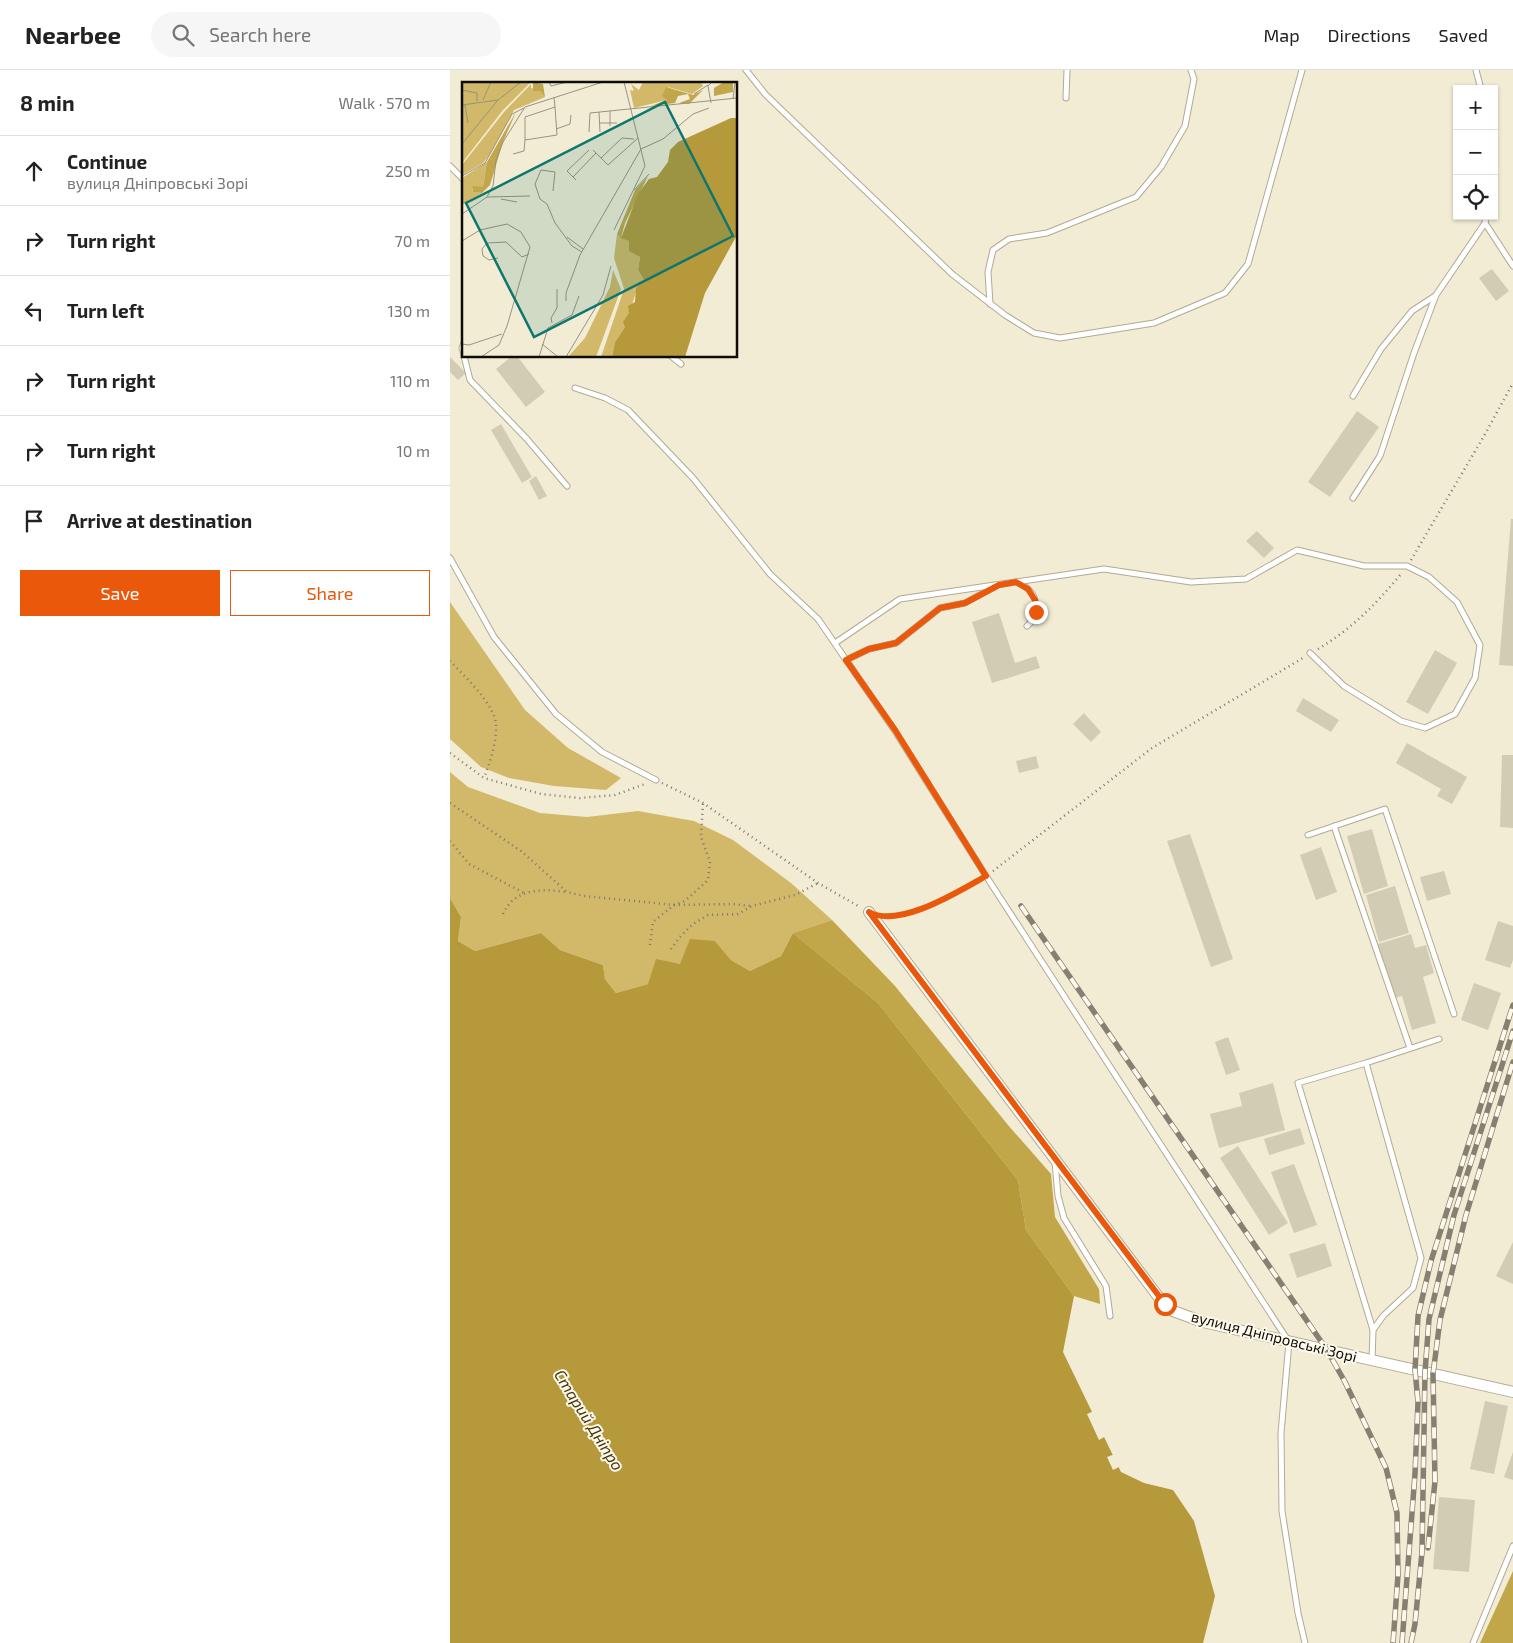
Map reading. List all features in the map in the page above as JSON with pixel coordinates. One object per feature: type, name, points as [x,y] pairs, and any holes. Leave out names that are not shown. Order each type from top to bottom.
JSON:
[{"type":"street","name":"вулиця Дніпровські Зорі","points":[[869,912],[1160,1299],[1173,1311],[1203,1322],[1513,1392]]},
{"type":"lane","points":[[746,70],[766,95],[952,274],[1005,315],[1034,333],[1060,338],[1154,323],[1225,293],[1248,264],[1302,70]]},
{"type":"lane","points":[[1066,98],[1067,70]]},
{"type":"lane","points":[[990,304],[988,272],[993,250],[1009,239],[1047,233],[1136,197],[1161,167],[1185,126],[1194,79],[1191,70]]},
{"type":"lane","points":[[1476,70],[1480,85]]},
{"type":"lane","points":[[450,166],[462,178]]},
{"type":"lane","points":[[1353,498],[1380,456],[1414,353],[1436,295],[1485,220]]},
{"type":"lane","points":[[1485,223],[1513,266]]},
{"type":"lane","points":[[1353,396],[1381,349],[1412,311],[1436,295]]},
{"type":"lane","points":[[465,358],[470,380],[526,438],[567,486]]},
{"type":"lane","points":[[674,358],[681,364]]},
{"type":"lane","points":[[574,388],[605,398],[628,410],[693,478],[770,574],[818,619],[895,730],[986,876],[1289,1342],[1281,1433],[1282,1511],[1304,1643]]},
{"type":"lane","points":[[835,643],[900,599],[1104,569],[1191,582],[1246,580],[1297,550],[1364,566],[1408,566],[1429,577],[1457,602],[1480,645],[1475,678],[1455,714],[1425,728],[1401,721],[1344,686],[1310,653]]},
{"type":"lane","points":[[450,558],[494,637],[556,714],[602,752],[656,780]]},
{"type":"lane","points":[[1016,582],[1028,589],[1035,600],[1036,612],[1033,621],[1027,626]]},
{"type":"lane","points":[[846,660],[869,649],[896,643],[940,608],[965,603],[999,585]]},
{"type":"lane","points":[[1308,835],[1385,809],[1454,1014]]},
{"type":"lane","points":[[1334,826],[1410,1048]]},
{"type":"lane","points":[[1372,1361],[1373,1330],[1298,1083],[1438,1039]]},
{"type":"lane","points":[[1366,1063],[1421,1258],[1413,1288],[1383,1316],[1373,1330]]},
{"type":"lane","points":[[1054,1157],[1058,1196],[1064,1218],[1106,1286],[1110,1316]]},
{"type":"lane","points":[[1473,1643],[1513,1546]]},
{"type":"path","points":[[450,753],[484,778],[541,794],[580,798],[615,795],[656,780],[703,803],[818,883],[876,916],[895,916],[937,903],[986,876],[1152,748],[1338,637],[1376,604],[1408,566],[1513,383]]},
{"type":"path","points":[[450,661],[490,707],[496,724],[492,756],[484,778]]},
{"type":"path","points":[[450,803],[521,851],[567,892]]},
{"type":"path","points":[[650,945],[653,922],[674,905],[685,901],[708,880],[710,862],[701,837],[703,803]]},
{"type":"path","points":[[450,840],[469,864],[524,892]]},
{"type":"path","points":[[671,949],[680,937],[694,924],[708,915],[738,914],[752,906],[795,896],[818,883]]},
{"type":"path","points":[[503,914],[507,905],[524,892],[547,889],[584,896],[674,905],[733,904],[752,906]]},
{"type":"shaded area","points":[[450,602],[525,710],[568,748],[621,778],[606,790],[554,786],[509,778],[481,767],[450,739]]},
{"type":"shaded area","points":[[450,772],[468,787],[540,813],[587,817],[638,811],[694,821],[733,840],[791,883],[832,920],[793,933],[781,956],[750,971],[731,960],[715,941],[648,984],[616,993],[605,979],[603,965],[560,950],[541,933],[475,951],[458,941],[461,917],[450,898]]},
{"type":"shaded area","points":[[832,920],[895,986],[1008,1125],[1051,1174],[1055,1217],[1099,1289],[1100,1304],[1074,1296],[1026,1230],[1018,1180],[878,1003],[793,933]]},
{"type":"shaded area","points":[[1513,1571],[1513,1643],[1480,1643]]},
{"type":"water","name":"Старий Дніпро","points":[[450,898],[461,917],[458,941],[475,951],[541,933],[560,950],[603,965],[605,979],[616,993],[648,984],[656,959],[680,964],[690,939],[715,941],[731,960],[750,971],[781,956],[793,933],[878,1003],[1018,1180],[1026,1230],[1074,1296],[1063,1352],[1121,1472],[1144,1483],[1173,1490],[1194,1521],[1215,1596],[1203,1643],[450,1643]]},
{"type":"pier","points":[[1094,1411],[1106,1436],[1099,1440],[1087,1414]]},
{"type":"pier","points":[[1115,1454],[1121,1466],[1113,1470],[1107,1457]]},
{"type":"building","points":[[1492,269],[1509,291],[1496,301],[1479,278]]},
{"type":"building","points":[[450,357],[466,373],[458,380],[450,372]]},
{"type":"building","points":[[510,358],[519,358],[545,392],[526,407],[496,369]]},
{"type":"building","points":[[1357,411],[1379,427],[1330,497],[1308,482]]},
{"type":"building","points":[[501,424],[532,477],[522,483],[491,430]]},
{"type":"building","points":[[536,476],[547,496],[539,500],[529,481]]},
{"type":"building","points":[[1511,519],[1513,519],[1513,666],[1499,665]]},
{"type":"building","points":[[1257,531],[1274,548],[1264,558],[1246,541]]},
{"type":"building","points":[[999,613],[1015,663],[1036,656],[1040,668],[992,683],[972,622]]},
{"type":"building","points":[[1435,650],[1457,663],[1428,714],[1406,702]]},
{"type":"building","points":[[1303,698],[1339,720],[1331,732],[1296,711]]},
{"type":"building","points":[[1084,713],[1101,732],[1091,742],[1073,724]]},
{"type":"building","points":[[1407,743],[1467,777],[1452,804],[1437,796],[1441,789],[1396,763]]},
{"type":"building","points":[[1502,755],[1513,755],[1513,828],[1500,827]]},
{"type":"building","points":[[1036,756],[1039,768],[1019,773],[1016,761]]},
{"type":"building","points":[[1372,829],[1388,886],[1364,894],[1347,836]]},
{"type":"building","points":[[1190,834],[1233,959],[1211,967],[1167,841]]},
{"type":"building","points":[[1321,847],[1337,892],[1316,900],[1300,855]]},
{"type":"building","points":[[1444,871],[1451,894],[1427,901],[1420,877]]},
{"type":"building","points":[[1395,886],[1409,933],[1379,942],[1366,895]]},
{"type":"building","points":[[1498,921],[1513,926],[1513,960],[1510,968],[1485,960]]},
{"type":"building","points":[[1411,934],[1415,948],[1426,945],[1434,973],[1423,977],[1436,1023],[1412,1030],[1402,996],[1394,998],[1378,944]]},
{"type":"building","points":[[1474,983],[1501,993],[1488,1030],[1461,1020]]},
{"type":"building","points":[[1228,1037],[1240,1070],[1226,1075],[1215,1042]]},
{"type":"building","points":[[1273,1083],[1285,1130],[1219,1148],[1210,1114],[1242,1106],[1239,1093]]},
{"type":"building","points":[[1300,1128],[1305,1144],[1269,1155],[1264,1139]]},
{"type":"building","points":[[1238,1146],[1288,1223],[1269,1235],[1220,1158]]},
{"type":"building","points":[[1294,1164],[1317,1225],[1294,1233],[1271,1172]]},
{"type":"building","points":[[1513,1242],[1513,1284],[1496,1276]]},
{"type":"building","points":[[1325,1243],[1332,1266],[1297,1278],[1289,1254]]},
{"type":"building","points":[[1485,1401],[1508,1406],[1494,1474],[1470,1469]]},
{"type":"building","points":[[1513,1452],[1513,1480],[1504,1477]]},
{"type":"building","points":[[1439,1497],[1475,1500],[1469,1572],[1433,1569]]},
{"type":"railway","points":[[1021,906],[1327,1350],[1345,1382],[1386,1468],[1397,1513],[1398,1575],[1393,1643]]},
{"type":"railway","points":[[1402,1643],[1415,1474],[1418,1402],[1415,1370],[1418,1316],[1431,1261],[1513,1005]]},
{"type":"railway","points":[[1411,1643],[1415,1624],[1422,1552],[1425,1372],[1429,1319],[1454,1215],[1513,1031]]},
{"type":"railway","points":[[1428,1548],[1435,1481],[1433,1374],[1440,1320],[1466,1215],[1513,1062]]},
{"type":"route","points":[[1036,612],[1035,600],[1028,589],[1016,582],[999,585],[965,603],[940,608],[896,643],[869,649],[846,660],[895,730],[986,876],[937,903],[895,916],[876,916],[869,912],[1165,1304]]}]
